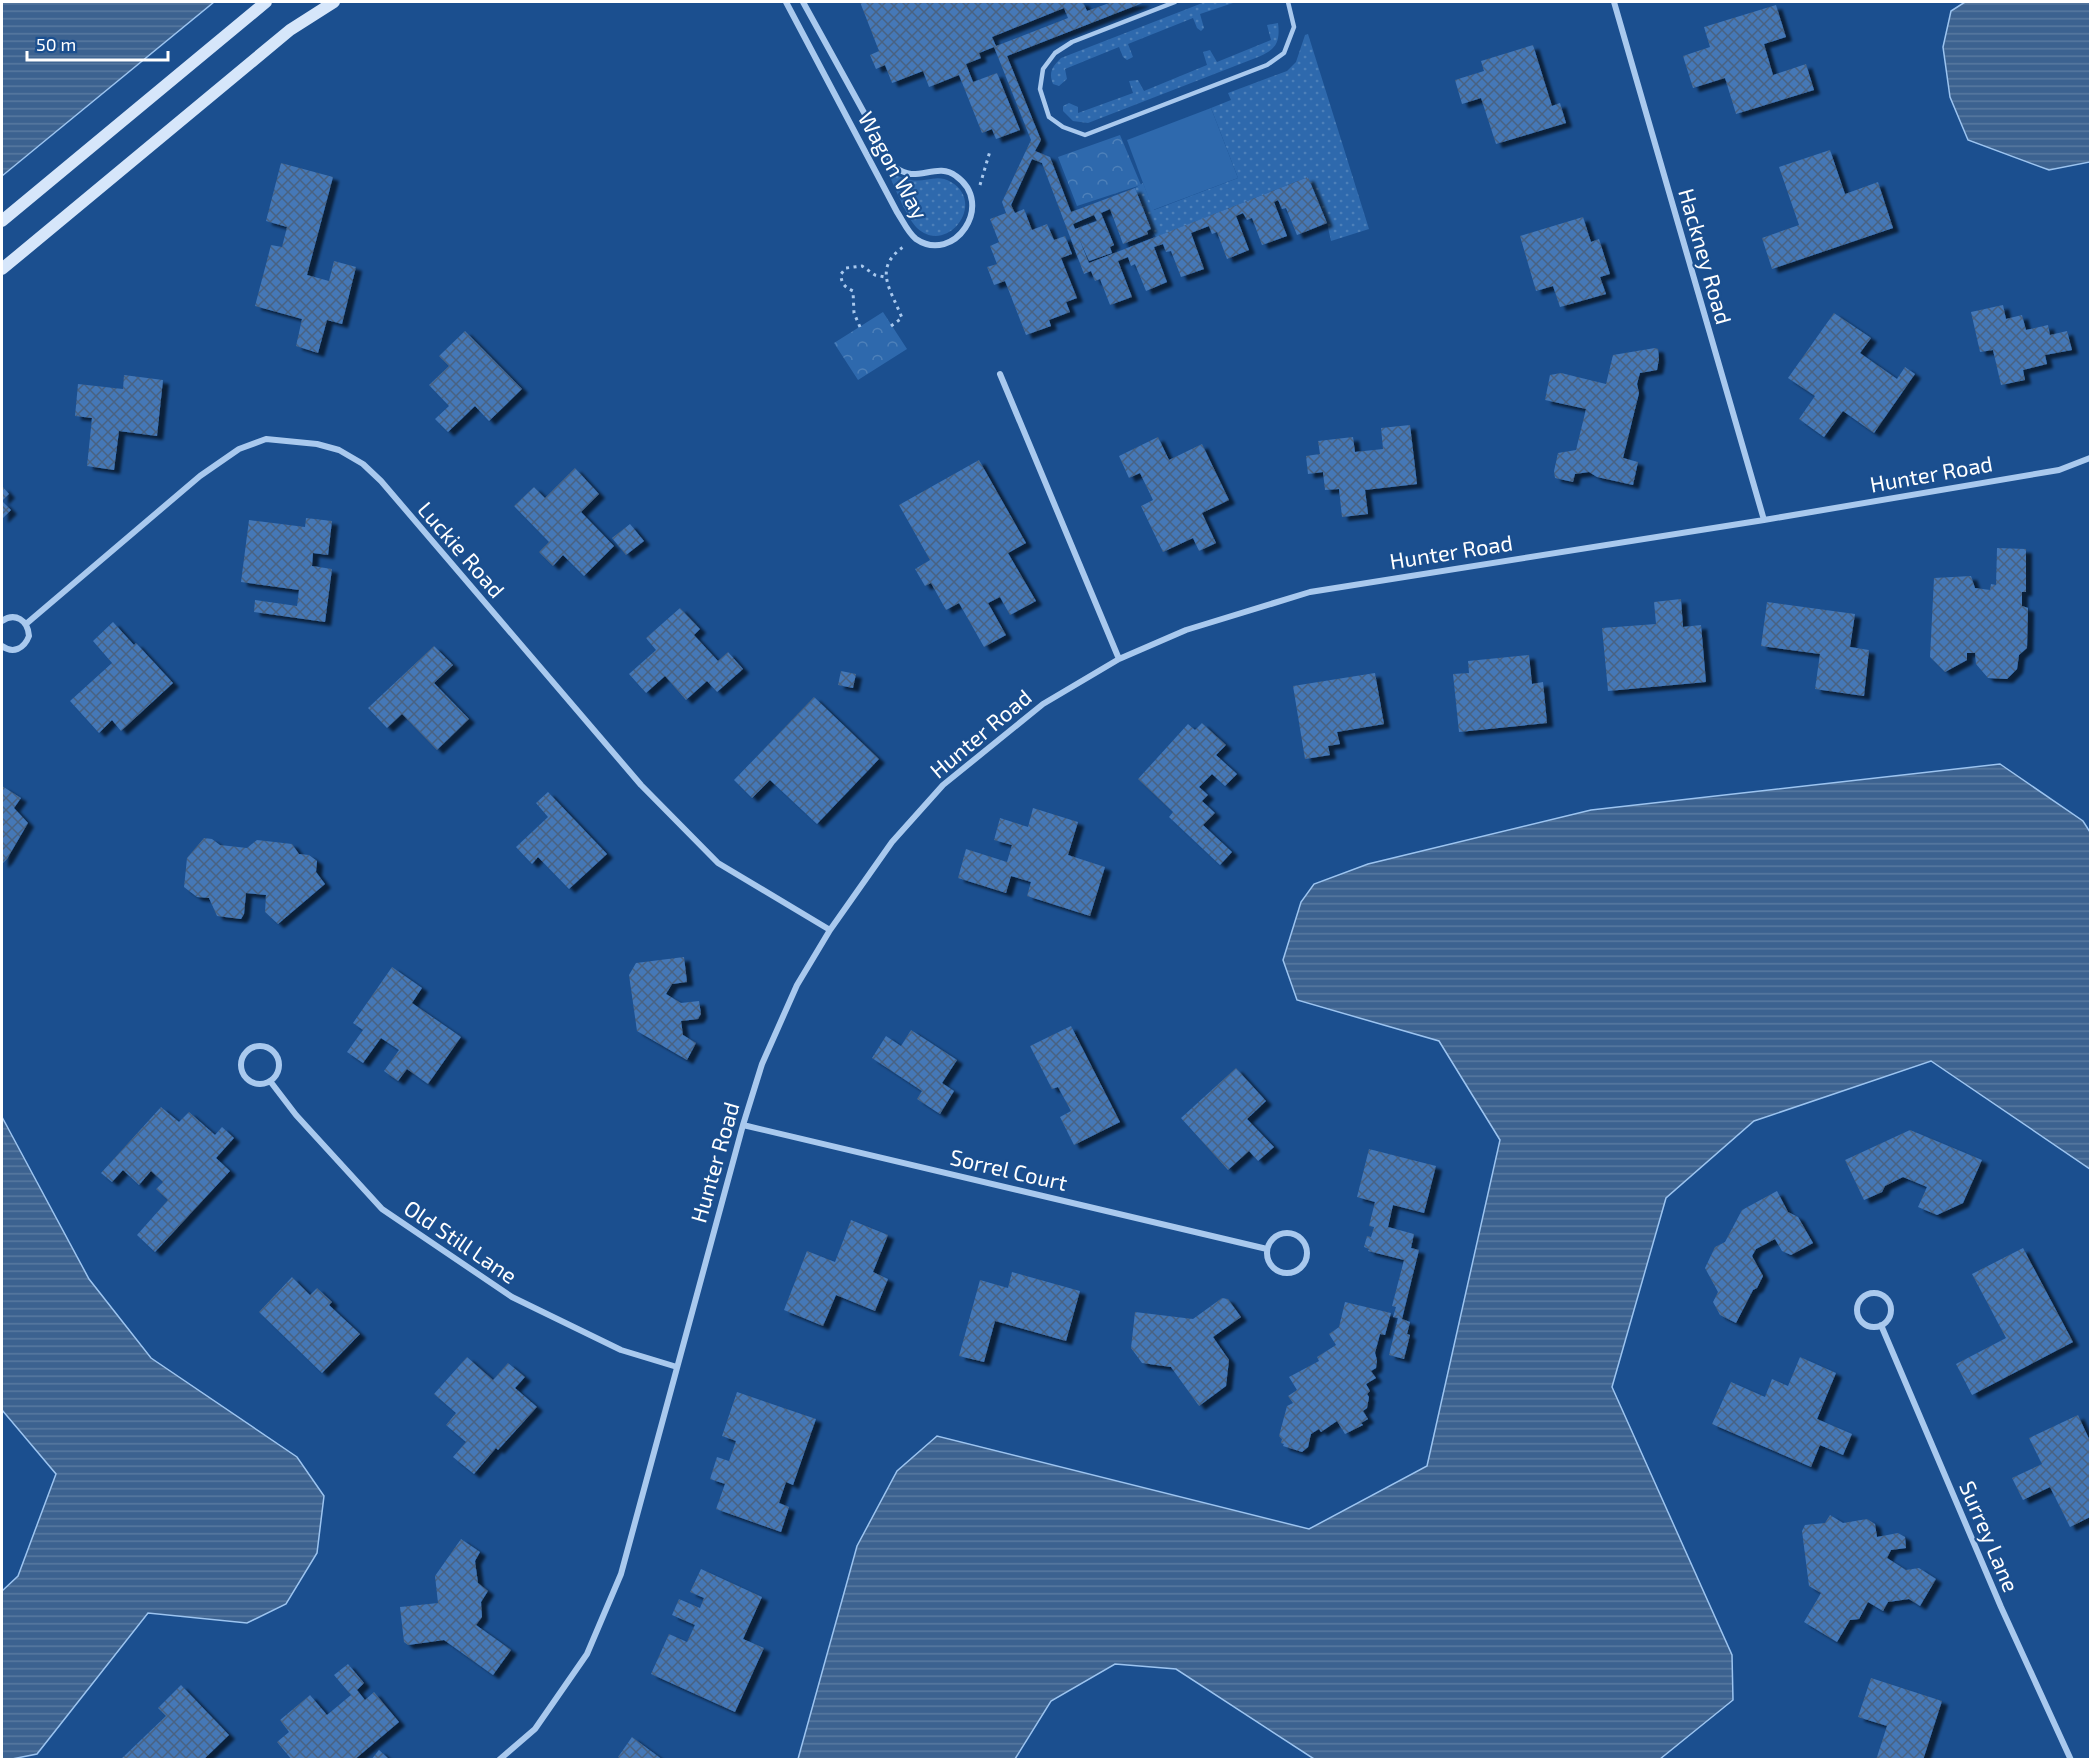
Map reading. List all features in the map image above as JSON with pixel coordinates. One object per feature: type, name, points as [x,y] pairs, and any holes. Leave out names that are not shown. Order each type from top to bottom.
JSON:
[{"type":"main road","points":[[2,221],[266,2]]},
{"type":"main road","points":[[2,269],[290,30],[334,2]]},
{"type":"street","name":"Wagon Way","points":[[786,2],[897,212],[914,238],[927,245],[941,245],[951,241],[963,232],[971,219],[973,207],[971,194],[965,183],[954,174],[943,171],[907,174],[894,167],[803,2]]},
{"type":"street","name":"Hackney Road","points":[[1614,2],[1764,520]]},
{"type":"street","points":[[1000,374],[1119,659]]},
{"type":"street","name":"Luckie Road","points":[[26,624],[200,476],[239,448],[266,439],[316,444],[339,450],[363,464],[381,482],[641,785],[718,863],[830,930]]},
{"type":"street","name":"Hunter Road","points":[[499,1760],[535,1729],[587,1654],[621,1574],[743,1125],[762,1064],[797,985],[830,930],[892,842],[944,785],[1043,704],[1119,659],[1186,630],[1310,592],[1764,520],[2059,470],[2091,458]]},
{"type":"street","points":[[2,621],[15,617],[26,624],[29,636],[22,647],[10,650],[2,646]]},
{"type":"street","points":[[265,1046],[277,1055],[279,1069],[270,1081],[263,1084],[256,1083],[244,1075],[241,1068],[242,1060],[250,1048],[265,1046]]},
{"type":"street","name":"Old Still Lane","points":[[270,1081],[296,1115],[382,1209],[512,1297],[621,1350],[677,1367]]},
{"type":"street","name":"Sorrel Court","points":[[743,1125],[1267,1249]]},
{"type":"street","points":[[1288,1233],[1304,1244],[1306,1258],[1298,1269],[1286,1273],[1273,1268],[1269,1262],[1267,1249],[1275,1237],[1288,1233]]},
{"type":"street","points":[[1868,1294],[1880,1294],[1890,1303],[1890,1316],[1881,1325],[1868,1325],[1859,1316],[1859,1303],[1868,1294]]},
{"type":"street","name":"Surrey Lane","points":[[1881,1325],[2001,1607],[2071,1760]]},
{"type":"lane","points":[[1175,2],[1072,42],[1055,53],[1043,69],[1040,89],[1049,117],[1063,127],[1085,135],[1267,65],[1284,53],[1294,27],[1289,4]]},
{"type":"path","points":[[891,326],[902,318],[885,277],[886,267],[906,245]]},
{"type":"path","points":[[860,327],[854,313],[853,291],[845,286],[841,280],[841,274],[846,268],[862,266],[875,275],[885,277]]},
{"type":"green space","points":[[1205,2],[1236,2],[1200,14],[1204,28],[1201,31],[1197,28],[1193,18],[1128,44],[1133,57],[1127,60],[1123,57],[1119,47],[1065,69],[1067,79],[1059,86],[1053,84],[1052,70],[1061,58]]},
{"type":"green space","points":[[1278,23],[1278,37],[1274,47],[1253,59],[1088,123],[1073,121],[1063,111],[1063,106],[1069,103],[1078,107],[1078,113],[1133,93],[1129,81],[1138,80],[1144,91],[1207,65],[1203,52],[1210,50],[1217,62],[1271,40],[1267,25]]},
{"type":"green space","points":[[1308,34],[1369,229],[1331,241],[1327,223],[1308,177],[1156,237],[1135,188],[1143,183],[1154,210],[1238,178],[1211,108],[1231,100],[1228,93],[1287,71],[1296,62],[1305,35]]},
{"type":"green space","points":[[1211,108],[1238,178],[1153,210],[1127,140]]},
{"type":"green space","points":[[1120,135],[1141,185],[1077,206],[1058,157]]},
{"type":"green space","points":[[893,174],[911,180],[941,178],[951,182],[961,191],[965,202],[964,213],[959,223],[940,236],[929,235],[917,228],[906,212],[891,179]]},
{"type":"green space","points":[[883,312],[907,349],[858,380],[834,343]]},
{"type":"shaded area","points":[[2,2],[214,2],[2,176]]},
{"type":"shaded area","points":[[1965,2],[2090,2],[2090,162],[2049,170],[1968,140],[1950,97],[1943,47],[1951,11]]},
{"type":"shaded area","points":[[2000,764],[2083,821],[2090,832],[2090,1169],[1931,1061],[1754,1121],[1666,1198],[1612,1387],[1732,1655],[1733,1700],[1660,1759],[1314,1759],[1176,1669],[1115,1664],[1051,1701],[1015,1759],[798,1759],[857,1546],[897,1471],[937,1436],[1309,1529],[1427,1466],[1500,1140],[1439,1041],[1297,1000],[1283,960],[1301,902],[1314,884],[1368,864],[1591,810]]},
{"type":"shaded area","points":[[2,1117],[89,1279],[151,1358],[297,1457],[324,1496],[317,1553],[286,1604],[247,1623],[148,1613],[37,1754],[12,1759],[2,1759],[2,1591],[18,1576],[56,1474],[2,1410]]},
{"type":"building","points":[[860,2],[1083,2],[1087,11],[1112,2],[1145,2],[1007,56],[1041,140],[1035,151],[1050,157],[1071,212],[1135,188],[1151,229],[1147,231],[1148,234],[1123,244],[1110,209],[1101,213],[1114,245],[1110,247],[1112,253],[1089,261],[1078,236],[1089,263],[1308,177],[1327,223],[1297,235],[1286,208],[1282,209],[1278,200],[1274,202],[1287,236],[1262,245],[1252,218],[1247,220],[1243,213],[1236,216],[1249,250],[1227,259],[1217,232],[1212,234],[1209,226],[1191,233],[1204,269],[1181,277],[1171,251],[1166,252],[1163,244],[1154,247],[1167,282],[1146,291],[1135,264],[1131,266],[1128,257],[1118,261],[1132,297],[1110,305],[1100,279],[1095,281],[1091,271],[1084,274],[1042,163],[1032,159],[1011,205],[1015,213],[1024,209],[1032,230],[1047,224],[1054,240],[1065,236],[1072,254],[1061,258],[1077,298],[1066,302],[1070,312],[1049,320],[1051,326],[1026,335],[1005,281],[994,285],[987,267],[997,264],[990,246],[999,242],[990,219],[1006,213],[1002,202],[1031,140],[994,47],[979,53],[981,58],[966,64],[973,82],[997,73],[1020,130],[996,139],[992,129],[982,133],[959,75],[929,87],[923,71],[892,83],[885,65],[876,69],[870,55],[879,51]],"holes":[[[1064,8],[1068,18],[996,46],[992,37]],[[1094,215],[1097,221],[1075,229],[1073,224]]]},
{"type":"building","points":[[1776,5],[1786,37],[1764,44],[1773,75],[1806,64],[1814,90],[1736,114],[1725,78],[1693,88],[1683,56],[1710,47],[1704,27]]},
{"type":"building","points":[[1533,45],[1552,106],[1560,103],[1566,123],[1496,144],[1481,98],[1462,104],[1455,80],[1484,71],[1481,61]]},
{"type":"building","points":[[1830,150],[1845,194],[1878,182],[1893,228],[1772,269],[1762,238],[1799,225],[1779,167]]},
{"type":"building","points":[[281,163],[333,177],[307,275],[329,281],[334,261],[356,267],[342,324],[327,320],[318,353],[296,346],[302,319],[255,306],[271,245],[282,247],[287,227],[266,221]]},
{"type":"building","points":[[1583,217],[1591,242],[1599,239],[1610,274],[1600,277],[1606,294],[1560,307],[1553,286],[1536,291],[1520,236]]},
{"type":"building","points":[[2003,305],[2006,319],[2022,315],[2026,330],[2048,325],[2050,335],[2067,331],[2072,350],[2045,355],[2047,364],[2023,370],[2025,380],[2001,385],[1993,350],[1980,352],[1971,312]]},
{"type":"building","points":[[1834,313],[1871,338],[1860,353],[1897,379],[1905,367],[1915,374],[1874,433],[1843,411],[1824,437],[1799,419],[1815,396],[1788,378]]},
{"type":"building","points":[[465,331],[522,389],[489,421],[475,406],[448,432],[435,419],[449,406],[429,385],[449,366],[439,356]]},
{"type":"building","points":[[1658,349],[1659,359],[1657,370],[1640,373],[1637,384],[1639,393],[1623,458],[1638,462],[1633,485],[1597,477],[1589,472],[1575,474],[1573,482],[1555,478],[1554,471],[1558,453],[1576,450],[1586,409],[1545,400],[1550,375],[1561,373],[1606,384],[1613,355]]},
{"type":"building","points":[[124,375],[163,380],[157,436],[119,431],[114,470],[87,466],[92,418],[75,416],[78,384],[123,389]]},
{"type":"building","points":[[1410,425],[1417,484],[1365,490],[1368,514],[1342,517],[1339,489],[1325,490],[1323,472],[1308,474],[1306,456],[1320,454],[1318,441],[1353,437],[1355,452],[1383,449],[1381,428]]},
{"type":"building","points":[[1158,437],[1169,460],[1202,444],[1229,500],[1202,513],[1216,543],[1199,551],[1193,538],[1163,552],[1141,506],[1153,500],[1140,473],[1129,478],[1119,456]]},
{"type":"building","points":[[979,460],[1026,543],[1008,553],[1036,601],[1010,615],[1000,597],[988,603],[1006,635],[984,647],[959,603],[946,610],[931,583],[925,586],[915,569],[930,560],[899,505]]},
{"type":"building","points":[[575,468],[599,494],[581,512],[614,546],[584,576],[563,555],[553,566],[539,552],[549,542],[514,506],[534,487],[545,498]]},
{"type":"building","points":[[2,486],[9,494],[2,501]]},
{"type":"building","points":[[2,501],[11,510],[2,519]]},
{"type":"building","points":[[306,518],[332,521],[328,555],[313,553],[312,566],[332,569],[325,622],[254,612],[255,600],[297,606],[299,590],[241,582],[249,520],[305,527]]},
{"type":"building","points":[[630,524],[644,541],[626,555],[612,538]]},
{"type":"building","points":[[1997,548],[2026,549],[2026,592],[2022,592],[2022,606],[2028,608],[2027,648],[2019,655],[2017,669],[2007,679],[1988,678],[1976,664],[1975,653],[1967,653],[1967,660],[1945,672],[1930,657],[1934,578],[1971,576],[1975,588],[1990,590],[1991,584],[1996,585]]},
{"type":"building","points":[[1681,599],[1683,627],[1701,625],[1706,682],[1608,691],[1602,628],[1656,624],[1654,602]]},
{"type":"building","points":[[1767,602],[1855,614],[1850,647],[1869,650],[1864,696],[1815,689],[1820,654],[1761,646]]},
{"type":"building","points":[[680,608],[700,629],[694,635],[718,661],[728,652],[743,669],[717,692],[707,681],[686,700],[665,676],[646,693],[629,674],[656,650],[646,638]]},
{"type":"building","points":[[113,622],[173,683],[121,731],[112,720],[99,733],[70,701],[112,663],[93,641]]},
{"type":"building","points":[[434,646],[453,665],[434,683],[469,719],[437,750],[402,714],[387,728],[368,708]]},
{"type":"building","points":[[1529,655],[1532,684],[1543,682],[1547,723],[1459,732],[1453,674],[1469,673],[1468,661]]},
{"type":"building","points":[[841,671],[856,674],[853,688],[838,685]]},
{"type":"building","points":[[1375,673],[1384,724],[1337,732],[1340,744],[1328,746],[1330,755],[1305,759],[1293,686]]},
{"type":"building","points":[[814,697],[879,759],[817,824],[770,780],[752,798],[734,780]]},
{"type":"building","points":[[1202,723],[1226,745],[1216,755],[1237,774],[1225,786],[1212,774],[1199,787],[1208,795],[1202,801],[1215,813],[1203,825],[1232,852],[1220,865],[1169,817],[1173,812],[1138,779],[1188,724],[1195,730]]},
{"type":"building","points":[[2,786],[21,798],[14,808],[28,823],[2,864]]},
{"type":"building","points":[[548,792],[607,854],[569,889],[538,857],[532,864],[516,847],[548,817],[536,803]]},
{"type":"building","points":[[1033,808],[1078,822],[1068,855],[1105,867],[1090,916],[1027,896],[1031,882],[1011,876],[1006,893],[958,878],[966,849],[1007,862],[1012,845],[994,840],[1000,818],[1028,827]]},
{"type":"building","points":[[204,838],[212,839],[220,845],[247,848],[257,840],[292,844],[299,854],[309,855],[317,861],[316,872],[325,884],[278,924],[265,912],[266,895],[246,893],[244,914],[241,919],[217,916],[209,898],[197,897],[184,887],[187,858]]},
{"type":"building","points":[[684,957],[687,982],[672,984],[666,994],[681,1003],[699,1001],[701,1014],[698,1019],[681,1021],[683,1035],[696,1043],[687,1060],[637,1031],[629,975],[636,963]]},
{"type":"building","points":[[392,967],[422,988],[412,1003],[461,1037],[428,1084],[407,1069],[398,1081],[384,1071],[399,1050],[381,1038],[363,1063],[347,1052],[363,1030],[353,1023]]},
{"type":"building","points":[[1071,1026],[1120,1122],[1074,1145],[1060,1117],[1071,1111],[1058,1087],[1052,1089],[1030,1046]]},
{"type":"building","points":[[911,1030],[957,1060],[942,1083],[954,1091],[940,1114],[917,1099],[922,1091],[872,1058],[886,1036],[901,1046]]},
{"type":"building","points":[[1236,1068],[1266,1101],[1247,1119],[1274,1147],[1258,1161],[1249,1151],[1228,1170],[1181,1118]]},
{"type":"building","points":[[161,1107],[179,1122],[189,1112],[215,1135],[222,1127],[234,1138],[216,1158],[230,1171],[155,1252],[137,1235],[168,1200],[156,1189],[163,1182],[151,1171],[139,1185],[123,1170],[112,1182],[101,1173]]},
{"type":"building","points":[[1910,1130],[1982,1160],[1963,1203],[1937,1215],[1918,1207],[1927,1187],[1903,1177],[1885,1186],[1882,1192],[1864,1200],[1845,1160]]},
{"type":"building","points":[[1369,1149],[1436,1166],[1424,1213],[1393,1205],[1388,1227],[1414,1234],[1411,1248],[1419,1250],[1402,1319],[1410,1322],[1407,1334],[1410,1335],[1404,1359],[1389,1355],[1398,1318],[1393,1317],[1396,1307],[1392,1306],[1404,1260],[1368,1251],[1369,1249],[1364,1247],[1367,1236],[1371,1237],[1374,1227],[1369,1226],[1375,1202],[1357,1197]]},
{"type":"building","points":[[1777,1191],[1788,1212],[1798,1217],[1813,1243],[1791,1255],[1782,1251],[1775,1239],[1756,1249],[1752,1256],[1763,1276],[1736,1323],[1720,1315],[1713,1302],[1718,1292],[1705,1268],[1715,1247],[1725,1242],[1742,1210]]},
{"type":"building","points":[[851,1220],[888,1235],[873,1272],[888,1279],[875,1311],[836,1295],[823,1326],[784,1310],[807,1251],[835,1262]]},
{"type":"building","points":[[2023,1248],[2073,1342],[1972,1395],[1956,1364],[2006,1338],[1972,1274]]},
{"type":"building","points":[[1012,1272],[1080,1291],[1066,1341],[995,1321],[984,1362],[959,1356],[980,1280],[1008,1288]]},
{"type":"building","points":[[292,1277],[310,1295],[317,1288],[332,1302],[329,1305],[360,1334],[322,1373],[259,1312]]},
{"type":"building","points":[[1222,1298],[1228,1299],[1241,1317],[1213,1337],[1229,1360],[1226,1386],[1199,1406],[1171,1367],[1142,1363],[1131,1348],[1135,1312],[1193,1319]]},
{"type":"building","points":[[1345,1302],[1391,1313],[1385,1335],[1380,1334],[1375,1353],[1376,1368],[1371,1371],[1376,1378],[1366,1384],[1370,1391],[1367,1394],[1369,1397],[1367,1408],[1363,1411],[1368,1419],[1361,1423],[1363,1425],[1345,1434],[1337,1421],[1321,1432],[1319,1429],[1311,1434],[1308,1447],[1302,1452],[1283,1446],[1279,1436],[1287,1406],[1293,1403],[1288,1396],[1297,1390],[1289,1377],[1319,1361],[1317,1357],[1336,1345],[1329,1334],[1339,1327]]},
{"type":"building","points":[[467,1357],[493,1380],[508,1363],[525,1377],[515,1388],[537,1407],[474,1474],[453,1457],[466,1442],[446,1425],[456,1413],[434,1394]]},
{"type":"building","points":[[1800,1357],[1836,1373],[1817,1419],[1852,1434],[1843,1455],[1820,1445],[1811,1467],[1712,1424],[1731,1382],[1765,1397],[1772,1379],[1788,1386]]},
{"type":"building","points":[[737,1392],[816,1419],[793,1485],[786,1482],[779,1503],[789,1507],[781,1532],[716,1509],[725,1484],[710,1479],[717,1457],[729,1461],[736,1441],[722,1436]]},
{"type":"building","points":[[2078,1415],[2090,1441],[2090,1517],[2070,1527],[2050,1487],[2023,1500],[2012,1478],[2042,1464],[2029,1438]]},
{"type":"building","points":[[1830,1515],[1843,1523],[1867,1519],[1875,1524],[1877,1537],[1898,1533],[1905,1537],[1906,1548],[1891,1550],[1887,1558],[1906,1570],[1919,1568],[1936,1579],[1920,1606],[1909,1599],[1888,1602],[1883,1611],[1868,1602],[1859,1619],[1850,1620],[1837,1642],[1804,1622],[1821,1593],[1809,1586],[1802,1531],[1805,1525],[1825,1523]]},
{"type":"building","points":[[461,1539],[480,1552],[475,1561],[478,1583],[488,1591],[481,1602],[482,1617],[476,1625],[511,1650],[493,1675],[444,1640],[408,1645],[404,1642],[400,1607],[438,1603],[435,1576]]},
{"type":"building","points":[[701,1569],[762,1597],[743,1639],[764,1648],[735,1712],[651,1674],[669,1634],[687,1642],[695,1625],[672,1615],[679,1599],[700,1608],[704,1598],[690,1592]]},
{"type":"building","points":[[348,1664],[364,1683],[357,1690],[365,1700],[374,1692],[399,1722],[354,1760],[292,1760],[277,1742],[289,1732],[280,1720],[310,1695],[327,1715],[351,1695],[334,1675]]},
{"type":"building","points":[[1871,1678],[1942,1701],[1923,1760],[1876,1760],[1887,1726],[1858,1717]]},
{"type":"building","points":[[181,1685],[229,1735],[203,1760],[120,1760],[166,1716],[158,1708]]},
{"type":"building","points":[[632,1737],[663,1760],[621,1760],[618,1757]]},
{"type":"building","points":[[379,1750],[390,1760],[371,1760]]}]
